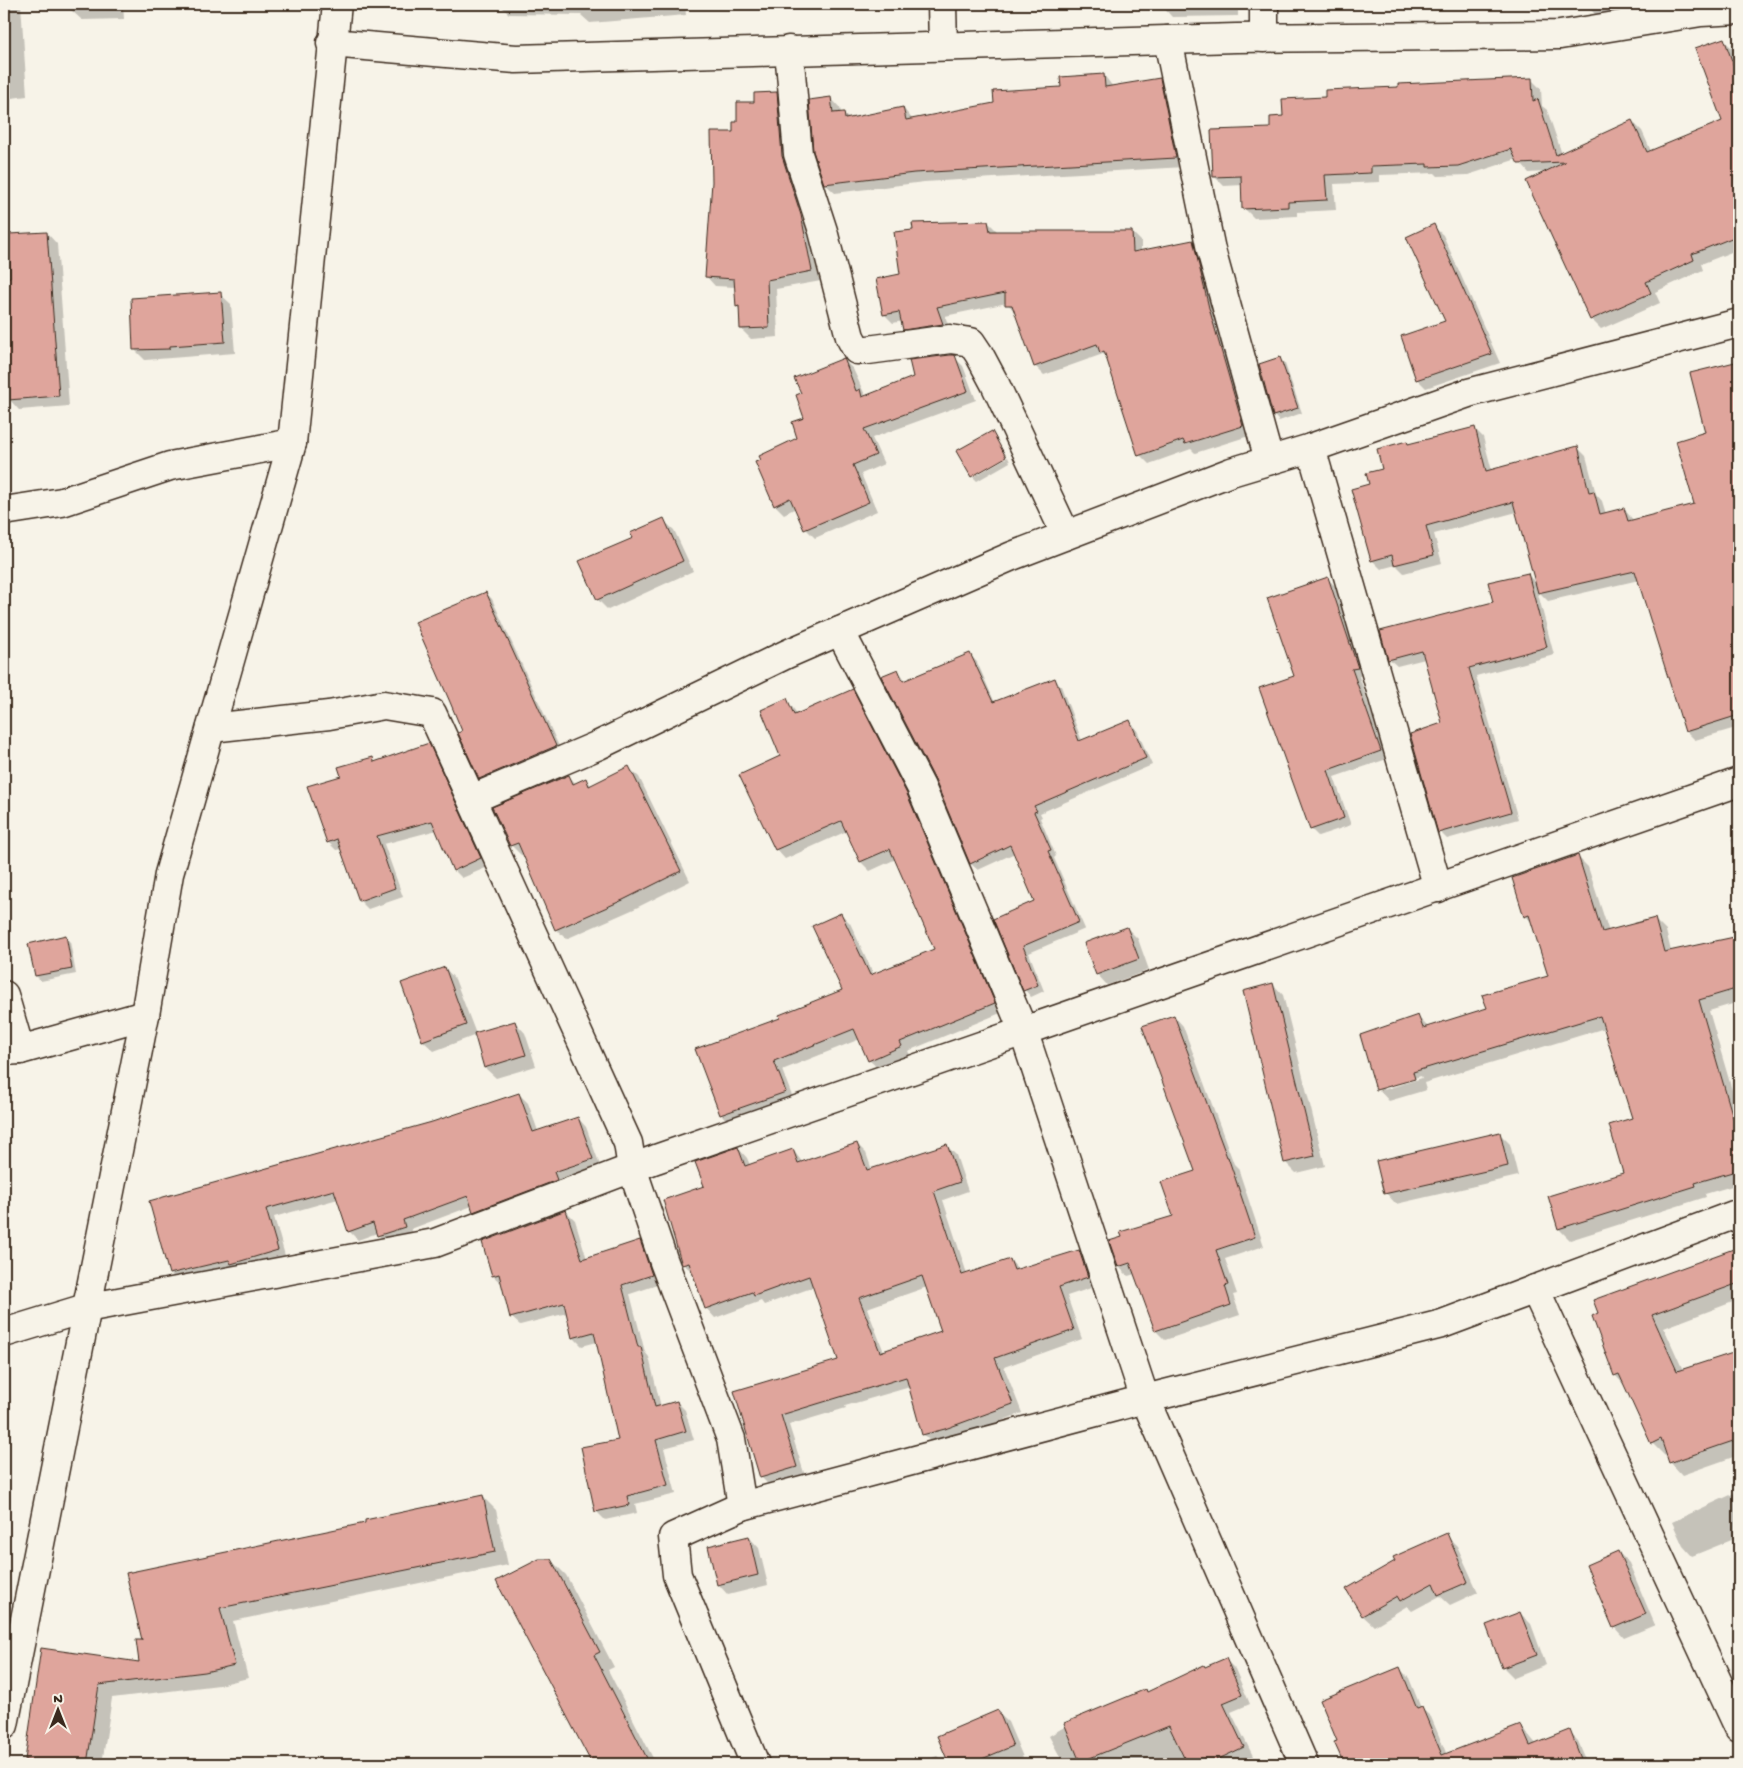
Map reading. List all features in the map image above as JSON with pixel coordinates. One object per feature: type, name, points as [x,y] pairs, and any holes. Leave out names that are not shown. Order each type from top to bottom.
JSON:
[{"type":"street","points":[[4,1725],[145,1015],[169,874],[292,443],[331,43],[337,4]]},
{"type":"street","points":[[942,4],[943,46]]},
{"type":"street","points":[[1264,4],[1264,38]]},
{"type":"street","points":[[331,43],[516,59],[1168,40],[1560,35],[1700,8],[1739,10]]},
{"type":"street","points":[[1168,40],[1211,250],[1269,460]]},
{"type":"street","points":[[789,50],[798,154],[823,231],[850,337],[858,350],[950,339],[971,342],[991,376],[1066,535]]},
{"type":"street","points":[[472,799],[599,745],[787,654],[1012,556],[1231,472],[1311,448],[1468,393],[1739,323]]},
{"type":"street","points":[[4,511],[62,502],[170,466],[292,443]]},
{"type":"street","points":[[1311,448],[1438,888]]},
{"type":"street","points":[[840,631],[921,787],[1022,1030],[1145,1399],[1304,1764]]},
{"type":"street","points":[[210,728],[329,715],[384,705],[432,713],[628,1143],[632,1168],[664,1262],[731,1439],[742,1506]]},
{"type":"street","points":[[4,1333],[86,1308],[435,1243],[632,1168],[1022,1030],[1438,888],[1739,782]]},
{"type":"street","points":[[4,995],[12,1050],[145,1015]]},
{"type":"street","points":[[755,1764],[676,1575],[674,1537],[742,1506],[1145,1399],[1442,1324],[1739,1213]]},
{"type":"street","points":[[1536,1289],[1739,1728]]},
{"type":"building","points":[[1724,38],[1739,81],[1739,235],[1692,254],[1694,260],[1646,282],[1651,293],[1590,320],[1526,181],[1565,162],[1518,164],[1511,149],[1458,166],[1427,167],[1427,164],[1371,166],[1371,173],[1325,175],[1327,200],[1288,202],[1288,207],[1242,209],[1241,176],[1213,177],[1211,130],[1270,128],[1270,117],[1283,116],[1282,99],[1325,97],[1325,90],[1398,87],[1398,84],[1532,78],[1533,101],[1538,99],[1556,155],[1632,120],[1647,152],[1722,121],[1695,48]]},
{"type":"building","points":[[1104,74],[1105,87],[1160,78],[1176,158],[914,173],[824,184],[813,151],[809,100],[831,97],[833,113],[844,112],[845,119],[903,107],[906,120],[994,103],[993,91],[1061,87],[1060,77]]},
{"type":"building","points":[[777,92],[782,156],[801,215],[812,271],[767,280],[769,328],[740,329],[739,306],[736,307],[734,279],[705,277],[712,182],[711,132],[733,132],[733,122],[737,122],[737,102],[754,102],[754,93]]},
{"type":"building","points":[[988,221],[990,231],[1132,231],[1133,252],[1193,240],[1209,308],[1243,426],[1185,444],[1183,440],[1138,456],[1104,351],[1100,353],[1097,344],[1034,367],[1012,305],[1005,305],[1005,293],[937,307],[943,324],[903,330],[899,312],[883,315],[876,279],[900,274],[894,232],[913,230],[912,223]]},
{"type":"building","points":[[1434,224],[1492,354],[1416,380],[1401,336],[1445,321],[1406,237]]},
{"type":"building","points":[[47,232],[59,396],[8,400],[4,344],[4,278],[10,277],[9,234]]},
{"type":"building","points":[[221,292],[225,342],[170,346],[170,349],[133,350],[131,298]]},
{"type":"building","points":[[955,355],[968,391],[864,429],[876,455],[853,465],[869,502],[804,530],[790,498],[774,506],[755,462],[761,460],[759,456],[797,438],[792,422],[804,418],[796,395],[801,393],[794,378],[844,358],[856,391],[860,389],[862,397],[913,377],[909,360]]},
{"type":"building","points":[[1280,357],[1298,408],[1273,416],[1259,364]]},
{"type":"building","points":[[1735,362],[1739,380],[1739,715],[1685,732],[1635,571],[1538,593],[1513,502],[1426,526],[1434,555],[1394,565],[1392,555],[1371,561],[1351,489],[1369,484],[1366,473],[1382,469],[1377,449],[1407,441],[1408,444],[1475,427],[1486,471],[1578,446],[1589,492],[1594,491],[1600,514],[1624,508],[1628,521],[1694,504],[1676,441],[1705,432],[1690,373]]},
{"type":"building","points":[[992,431],[1006,457],[971,477],[956,451]]},
{"type":"building","points":[[664,518],[683,561],[597,600],[579,561],[633,538],[630,533]]},
{"type":"building","points":[[1528,573],[1547,647],[1469,668],[1511,812],[1438,833],[1410,734],[1442,723],[1422,651],[1388,660],[1380,631],[1493,602],[1488,582]]},
{"type":"building","points":[[1328,577],[1358,668],[1352,669],[1381,751],[1328,770],[1344,818],[1310,830],[1259,688],[1294,676],[1267,598]]},
{"type":"building","points":[[486,592],[556,746],[479,779],[458,733],[462,731],[415,622]]},
{"type":"building","points":[[970,653],[993,702],[1055,678],[1079,741],[1130,720],[1146,758],[1034,806],[1037,811],[1034,812],[1051,850],[1048,851],[1079,922],[1023,946],[1038,985],[1023,991],[993,919],[1034,901],[1010,845],[970,864],[935,780],[881,676],[898,669],[903,681]]},
{"type":"building","points":[[853,689],[907,794],[995,1003],[900,1042],[902,1046],[868,1061],[854,1029],[774,1061],[786,1092],[720,1115],[695,1049],[780,1018],[779,1015],[842,990],[812,926],[841,913],[870,975],[934,949],[890,849],[860,862],[841,821],[775,850],[739,775],[780,756],[761,710],[787,698],[794,715]]},
{"type":"building","points":[[429,743],[481,858],[453,871],[432,821],[377,836],[395,888],[359,901],[337,839],[327,843],[307,786],[341,776],[338,767],[373,757],[374,762]]},
{"type":"building","points":[[629,766],[681,871],[623,900],[555,930],[518,843],[510,846],[492,807],[569,775],[573,784],[586,778],[589,786]]},
{"type":"building","points":[[1578,855],[1602,932],[1655,918],[1664,952],[1739,936],[1739,988],[1699,1000],[1739,1138],[1739,1170],[1695,1183],[1696,1186],[1558,1229],[1548,1196],[1623,1173],[1609,1125],[1632,1118],[1600,1016],[1413,1072],[1415,1079],[1376,1090],[1360,1035],[1418,1015],[1423,1028],[1487,1008],[1482,995],[1548,976],[1529,915],[1524,917],[1512,878]]},
{"type":"building","points":[[1127,927],[1139,959],[1096,975],[1084,943]]},
{"type":"building","points":[[66,935],[72,969],[35,976],[28,944]]},
{"type":"building","points":[[445,967],[466,1025],[422,1041],[401,983]]},
{"type":"building","points":[[1273,983],[1315,1156],[1284,1163],[1243,991]]},
{"type":"building","points":[[1174,1015],[1228,1157],[1255,1237],[1216,1250],[1228,1285],[1225,1286],[1231,1305],[1155,1331],[1130,1263],[1118,1267],[1109,1241],[1122,1237],[1120,1232],[1173,1216],[1161,1182],[1195,1171],[1142,1026]]},
{"type":"building","points":[[515,1021],[526,1055],[484,1068],[474,1033]]},
{"type":"building","points":[[519,1093],[533,1132],[578,1117],[593,1159],[554,1172],[557,1180],[473,1212],[468,1196],[403,1220],[405,1227],[377,1236],[373,1223],[348,1232],[334,1190],[266,1209],[278,1250],[231,1264],[229,1260],[169,1274],[149,1201],[432,1122]]},
{"type":"building","points":[[1500,1132],[1508,1166],[1384,1194],[1376,1161]]},
{"type":"building","points":[[857,1143],[867,1170],[947,1144],[960,1182],[934,1191],[962,1275],[1010,1259],[1014,1270],[1079,1250],[1088,1277],[1059,1287],[1074,1330],[995,1358],[1013,1404],[945,1429],[922,1435],[906,1377],[781,1415],[797,1467],[760,1478],[734,1391],[838,1360],[809,1276],[754,1296],[752,1292],[705,1309],[689,1263],[682,1265],[663,1200],[704,1186],[695,1162],[738,1147],[745,1166],[793,1149],[798,1163]],"holes":[[[922,1276],[941,1331],[880,1352],[859,1298]]]},
{"type":"building","points":[[566,1210],[582,1259],[640,1240],[652,1275],[622,1285],[638,1347],[641,1347],[655,1407],[677,1401],[686,1431],[656,1440],[668,1485],[627,1496],[629,1505],[595,1512],[581,1447],[618,1440],[594,1332],[572,1338],[564,1303],[510,1318],[499,1274],[492,1276],[482,1242]]},
{"type":"building","points":[[1739,1247],[1739,1283],[1652,1315],[1677,1371],[1739,1351],[1739,1439],[1669,1463],[1661,1439],[1651,1444],[1619,1374],[1614,1376],[1592,1316],[1598,1313],[1593,1300]]},
{"type":"building","points":[[483,1495],[495,1552],[220,1608],[235,1665],[205,1672],[99,1685],[87,1764],[53,1764],[25,1760],[41,1648],[139,1662],[136,1640],[142,1640],[126,1573],[365,1523],[365,1520]]},
{"type":"building","points":[[1447,1533],[1468,1582],[1438,1595],[1433,1583],[1400,1601],[1397,1596],[1362,1616],[1346,1589],[1395,1561],[1393,1557]]},
{"type":"building","points":[[749,1536],[758,1575],[717,1585],[708,1546]]},
{"type":"building","points":[[1618,1551],[1646,1614],[1613,1628],[1586,1565]]},
{"type":"building","points":[[539,1559],[551,1559],[600,1652],[594,1655],[650,1764],[592,1764],[496,1581]]},
{"type":"building","points":[[1520,1612],[1537,1655],[1502,1668],[1486,1625]]},
{"type":"building","points":[[1226,1658],[1242,1695],[1223,1703],[1244,1747],[1208,1764],[1187,1764],[1169,1726],[1080,1762],[1064,1723],[1146,1689],[1147,1692],[1204,1665],[1205,1667]]},
{"type":"building","points":[[1400,1667],[1417,1709],[1422,1707],[1442,1755],[1521,1725],[1530,1746],[1570,1730],[1583,1764],[1344,1764],[1334,1742],[1337,1741],[1320,1700]]},
{"type":"building","points":[[998,1710],[1013,1746],[970,1764],[949,1764],[937,1736]]}]
